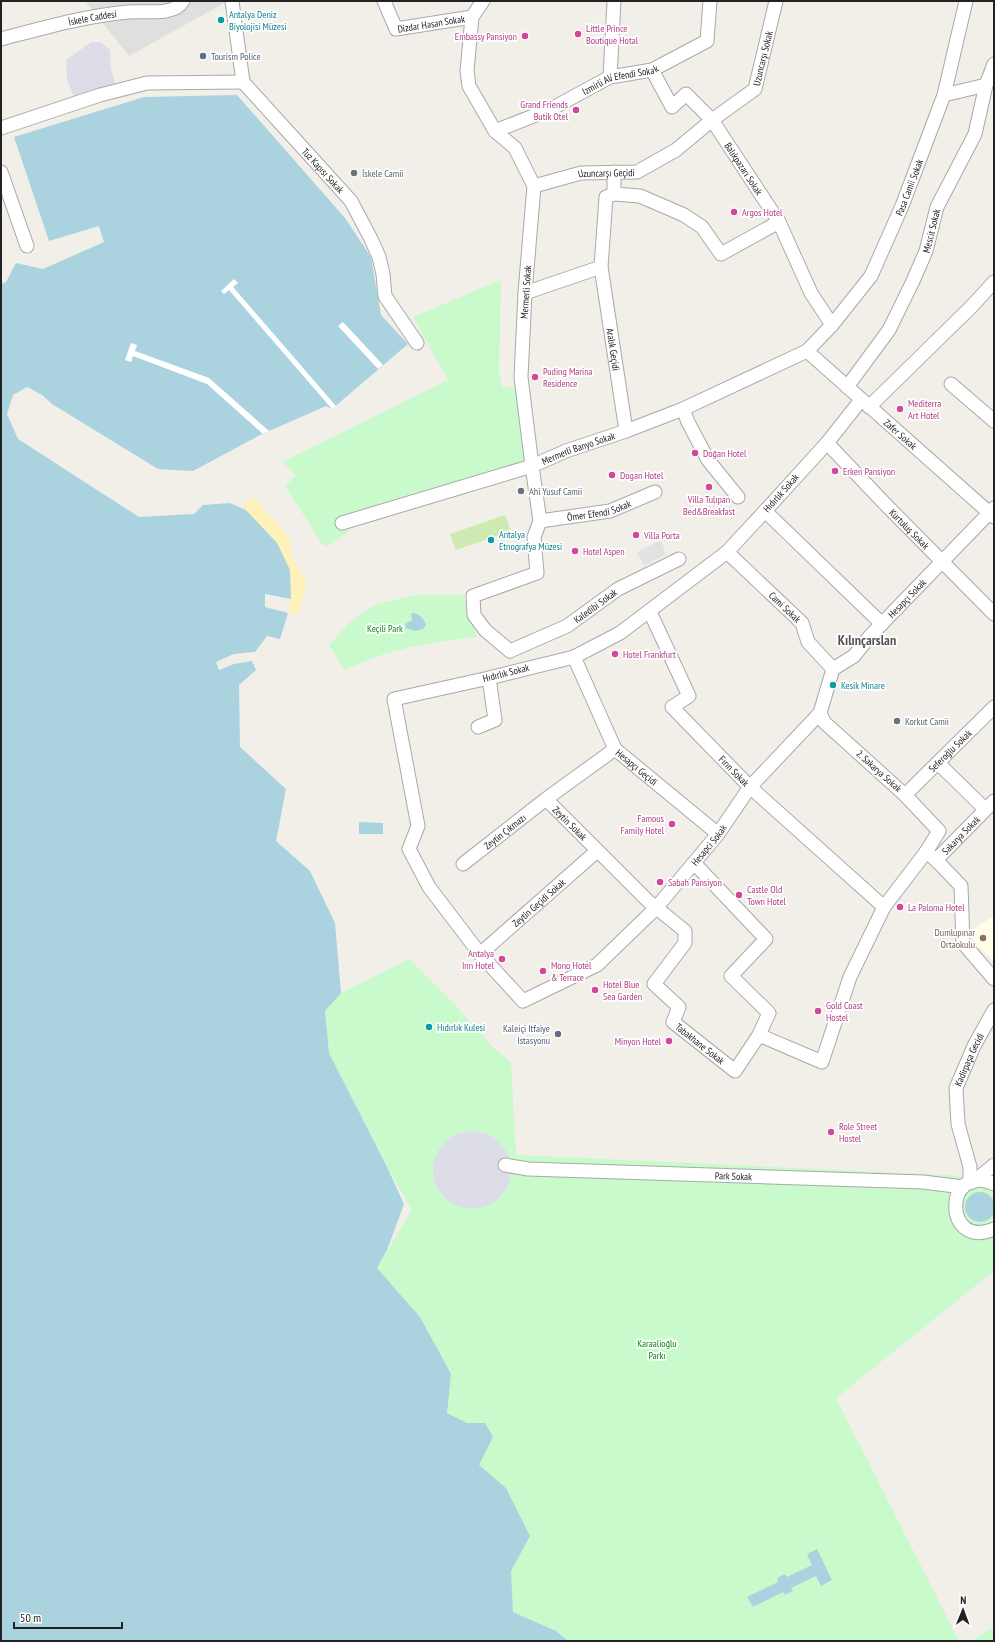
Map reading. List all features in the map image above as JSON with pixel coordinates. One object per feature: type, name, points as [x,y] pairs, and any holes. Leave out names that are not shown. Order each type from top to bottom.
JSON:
[{"type":"street","name":"İskele Caddesi","points":[[1,39],[86,17],[130,12],[166,12],[181,4],[183,1]]},
{"type":"street","points":[[1,128],[100,94],[147,83],[243,82],[232,1]]},
{"type":"street","name":"Dizdar Hasan Sokak","points":[[384,1],[396,29],[472,17]]},
{"type":"street","points":[[482,1],[472,17],[467,71],[469,86],[495,131],[515,148],[534,186]]},
{"type":"street","points":[[610,77],[614,1]]},
{"type":"street","name":"Izmirli Ali Efendi Sokak","points":[[495,131],[551,109],[610,77],[652,70],[707,41],[710,1]]},
{"type":"street","name":"Uzuncarşı Sokak","points":[[712,120],[755,89],[776,1]]},
{"type":"street","name":"Pasa Camii Sokak","points":[[807,351],[832,325],[871,276],[902,206],[944,95],[966,1]]},
{"type":"street","name":"Mescit Sokak","points":[[847,387],[888,330],[913,281],[926,250],[938,207],[975,134],[986,85],[994,64]]},
{"type":"street","name":"Balıkpazarı Sokak","points":[[652,70],[672,107],[686,94],[712,120],[779,222],[810,293],[832,325]]},
{"type":"street","name":"Tuz Kapısı Sokak","points":[[243,82],[350,201],[379,257],[383,274],[385,296],[417,343]]},
{"type":"street","points":[[944,95],[986,85]]},
{"type":"street","name":"Uzuncarşı Geçidi","points":[[534,186],[581,173],[638,172],[676,150],[712,120]]},
{"type":"street","points":[[1,172],[27,246]]},
{"type":"street","points":[[614,172],[614,194],[640,196],[684,214],[702,227],[721,254],[779,222]]},
{"type":"street","name":"Mermerli Sokak","points":[[534,186],[525,293],[521,377],[540,521]]},
{"type":"street","name":"Aralık Geçidi","points":[[614,194],[606,197],[602,267],[626,431]]},
{"type":"street","points":[[525,293],[602,267]]},
{"type":"street","name":"Hıdırlık Sokak","points":[[523,1001],[480,954],[429,887],[409,849],[418,826],[394,699],[574,657],[620,633],[650,612],[727,552],[766,511],[826,443],[865,404],[972,306],[994,282]]},
{"type":"street","name":"Zafer Sokak","points":[[807,351],[865,404],[992,513]]},
{"type":"street","name":"Mermerli Banyo Sokak","points":[[342,523],[532,466],[566,451],[626,431],[683,409],[807,351]]},
{"type":"street","points":[[951,384],[994,421]]},
{"type":"street","points":[[683,409],[688,422],[708,460],[738,497]]},
{"type":"street","name":"Kurtuluş Sokak","points":[[826,443],[994,614]]},
{"type":"street","name":"Ömer Efendi Sokak","points":[[540,521],[610,511],[655,492]]},
{"type":"street","points":[[766,511],[882,624]]},
{"type":"street","name":"Hesapçı Sokak","points":[[833,670],[854,656],[882,624],[992,513]]},
{"type":"street","points":[[511,672],[510,651],[485,630],[474,615],[473,596],[537,573],[534,537],[540,521]]},
{"type":"street","name":"Cami Sokak","points":[[727,552],[802,623],[808,642],[833,670]]},
{"type":"street","name":"Kaledibi Sokak","points":[[510,651],[567,626],[618,589],[679,559]]},
{"type":"street","name":"Fırın Sokak","points":[[650,612],[689,696],[672,708],[750,787],[884,907]]},
{"type":"street","name":"Hesapçı Geçidi","points":[[574,657],[615,748],[718,834]]},
{"type":"street","points":[[820,713],[833,670]]},
{"type":"street","points":[[478,727],[495,720],[489,678]]},
{"type":"street","name":"Seferoğlu Sokak","points":[[905,795],[994,707]]},
{"type":"street","name":"Hesapci Sokak","points":[[523,1001],[597,965],[656,908],[718,834],[750,787],[820,713]]},
{"type":"street","name":"2. Sakarya Sokak","points":[[820,713],[824,722],[905,795],[939,831],[931,856]]},
{"type":"street","name":"Zeytin Sokak","points":[[615,748],[546,799],[656,908]]},
{"type":"street","points":[[938,763],[990,805]]},
{"type":"street","name":"Zeytin Çıkmazı","points":[[462,864],[546,799]]},
{"type":"street","name":"Sakarya Sokak","points":[[931,856],[990,805]]},
{"type":"street","name":"Zeytin Geçidi Sokak","points":[[480,954],[597,851]]},
{"type":"street","points":[[694,863],[766,939],[731,976],[769,1013],[759,1034],[822,1062],[850,977],[884,907],[931,856],[961,886],[963,943],[994,979]]},
{"type":"street","name":"Tabakhane Sokak","points":[[656,908],[685,932],[685,943],[654,984],[679,1007],[673,1022],[735,1071],[759,1034]]},
{"type":"street","name":"Kadirpaşa Gecidi","points":[[969,1184],[970,1167],[958,1124],[956,1088],[974,1046],[994,1010]]},
{"type":"street","points":[[994,1165],[958,1193],[955,1206],[958,1219],[967,1229],[980,1233],[994,1229]]},
{"type":"street","name":"Park Sokak","points":[[505,1166],[528,1169],[969,1184],[982,1180],[994,1184]]},
{"type":"shaded area","points":[[85,1],[228,1],[129,56]]},
{"type":"shaded area","points":[[91,42],[101,42],[110,50],[111,68],[117,90],[76,102],[67,80],[66,60]]},
{"type":"shaded area","points":[[661,540],[666,554],[644,566],[637,552]]},
{"type":"shaded area","name":"Dumlupınar Ortaokulu","points":[[994,916],[994,961],[974,943],[972,934],[975,928]]},
{"type":"shaded area","points":[[472,1131],[487,1134],[499,1143],[508,1155],[511,1170],[508,1185],[499,1197],[487,1206],[472,1209],[457,1206],[445,1197],[436,1185],[433,1170],[436,1155],[445,1143],[457,1134]]},
{"type":"green space","points":[[501,280],[499,373],[502,387],[519,388],[528,464],[340,519],[348,532],[328,546],[322,544],[285,486],[296,475],[282,462],[448,380],[413,317]]},
{"type":"green space","points":[[505,515],[511,531],[456,550],[450,534]]},
{"type":"green space","name":"Keçili Park","points":[[414,595],[463,595],[477,637],[426,644],[393,652],[345,670],[329,645],[350,622],[375,605]]},
{"type":"green space","name":"Karaalioğlu Parkı","points":[[409,959],[455,1005],[492,1046],[511,1063],[516,1155],[966,1176],[994,1162],[994,1271],[836,1398],[959,1641],[568,1641],[556,1631],[513,1612],[511,1571],[530,1536],[506,1488],[478,1465],[493,1437],[447,1413],[420,1317],[377,1268],[412,1210],[387,1167],[329,1053],[325,1010],[341,993]]},
{"type":"green space","points":[[994,1627],[994,1641],[971,1641]]},
{"type":"sand","points":[[253,497],[289,537],[293,560],[307,581],[299,612],[288,613],[291,599],[277,544],[246,510],[243,504]]},
{"type":"water","points":[[237,95],[345,218],[371,257],[381,315],[408,344],[332,409],[326,406],[260,435],[193,471],[158,469],[27,387],[13,395],[7,414],[18,439],[139,517],[194,514],[203,505],[230,503],[246,510],[277,543],[290,570],[291,599],[265,594],[265,607],[288,613],[280,639],[267,636],[255,652],[234,654],[216,662],[219,670],[234,664],[252,661],[256,670],[239,685],[240,747],[286,789],[276,841],[310,871],[335,923],[341,993],[325,1011],[329,1053],[387,1167],[404,1204],[387,1250],[377,1268],[420,1317],[451,1374],[447,1413],[467,1423],[485,1423],[493,1437],[479,1465],[506,1488],[530,1536],[511,1571],[513,1612],[556,1631],[568,1641],[1,1641],[1,284],[6,282],[16,263],[43,269],[104,242],[99,226],[49,241],[14,137],[144,97]]},
{"type":"water","points":[[412,613],[421,616],[424,620],[426,625],[423,629],[415,631],[405,628],[406,623],[412,621]]},
{"type":"water","points":[[359,822],[383,823],[383,834],[359,834]]},
{"type":"water","points":[[980,1192],[991,1196],[995,1207],[991,1218],[980,1222],[969,1218],[965,1207],[969,1196]]},
{"type":"water","points":[[817,1549],[832,1580],[821,1586],[816,1576],[791,1588],[793,1591],[785,1595],[783,1592],[753,1607],[747,1597],[778,1582],[777,1578],[785,1574],[787,1577],[812,1565],[807,1554]]},
{"type":"pier","points":[[234,279],[238,283],[233,287],[336,406],[332,409],[229,290],[224,294],[221,291]]},
{"type":"pier","points":[[343,322],[383,365],[378,369],[338,326]]},
{"type":"pier","points":[[131,343],[137,345],[135,351],[209,378],[269,431],[263,434],[207,384],[133,356],[131,362],[125,360]]},
{"type":"place","name":"Antalya Deniz Biyolojisi Müzesi","points":[[221,20]]},
{"type":"place","name":"Little Prince Boutique Hotal","points":[[578,34]]},
{"type":"place","name":"Embassy Pansiyon","points":[[525,36]]},
{"type":"place","name":"Tourism Police","points":[[203,56]]},
{"type":"place","name":"Grand Friends Butik Otel","points":[[576,110]]},
{"type":"place","name":"İskele Camii","points":[[354,173]]},
{"type":"place","name":"Argos Hotel","points":[[734,212]]},
{"type":"place","name":"Puding Marina Residence","points":[[535,377]]},
{"type":"place","name":"Mediterra Art Hotel","points":[[900,409]]},
{"type":"place","name":"Doğan Hotel","points":[[695,453]]},
{"type":"place","name":"Erken Pansiyon","points":[[835,471]]},
{"type":"place","name":"Dogan Hotel","points":[[612,475]]},
{"type":"place","name":"Villa Tulıpan Bed&Breakfast","points":[[709,487]]},
{"type":"place","name":"Ahi Yusuf Camii","points":[[521,491]]},
{"type":"place","name":"Villa Porta","points":[[636,535]]},
{"type":"place","name":"Antalya Etnografya Müzesi","points":[[491,540]]},
{"type":"place","name":"Hotel Aspen","points":[[575,551]]},
{"type":"place","name":"Hotel Frankfurt","points":[[615,654]]},
{"type":"place","name":"Kesik Minare","points":[[833,685]]},
{"type":"place","name":"Korkut Camii","points":[[897,721]]},
{"type":"place","name":"Famous Family Hotel","points":[[672,824]]},
{"type":"place","name":"Sabah Pansiyon","points":[[660,882]]},
{"type":"place","name":"Castle Old Town Hotel","points":[[739,895]]},
{"type":"place","name":"La Paloma Hotel","points":[[900,907]]},
{"type":"place","name":"Dumlupınar Ortaokulu","points":[[983,938]]},
{"type":"place","name":"Antalya Inn Hotel","points":[[502,959]]},
{"type":"place","name":"Mono Hotel & Terrace","points":[[543,971]]},
{"type":"place","name":"Hotel Blue Sea Garden","points":[[595,990]]},
{"type":"place","name":"Gold Coast Hostel","points":[[818,1011]]},
{"type":"place","name":"Hıdırlık Kulesi","points":[[429,1027]]},
{"type":"place","name":"Kaleiçi Itfaiye Istasyonu","points":[[558,1034]]},
{"type":"place","name":"Minyon Hotel","points":[[669,1041]]},
{"type":"place","name":"Role Street Hostel","points":[[831,1132]]},
{"type":"district","name":"Kılınçarslan","points":[[867,640]]}]
